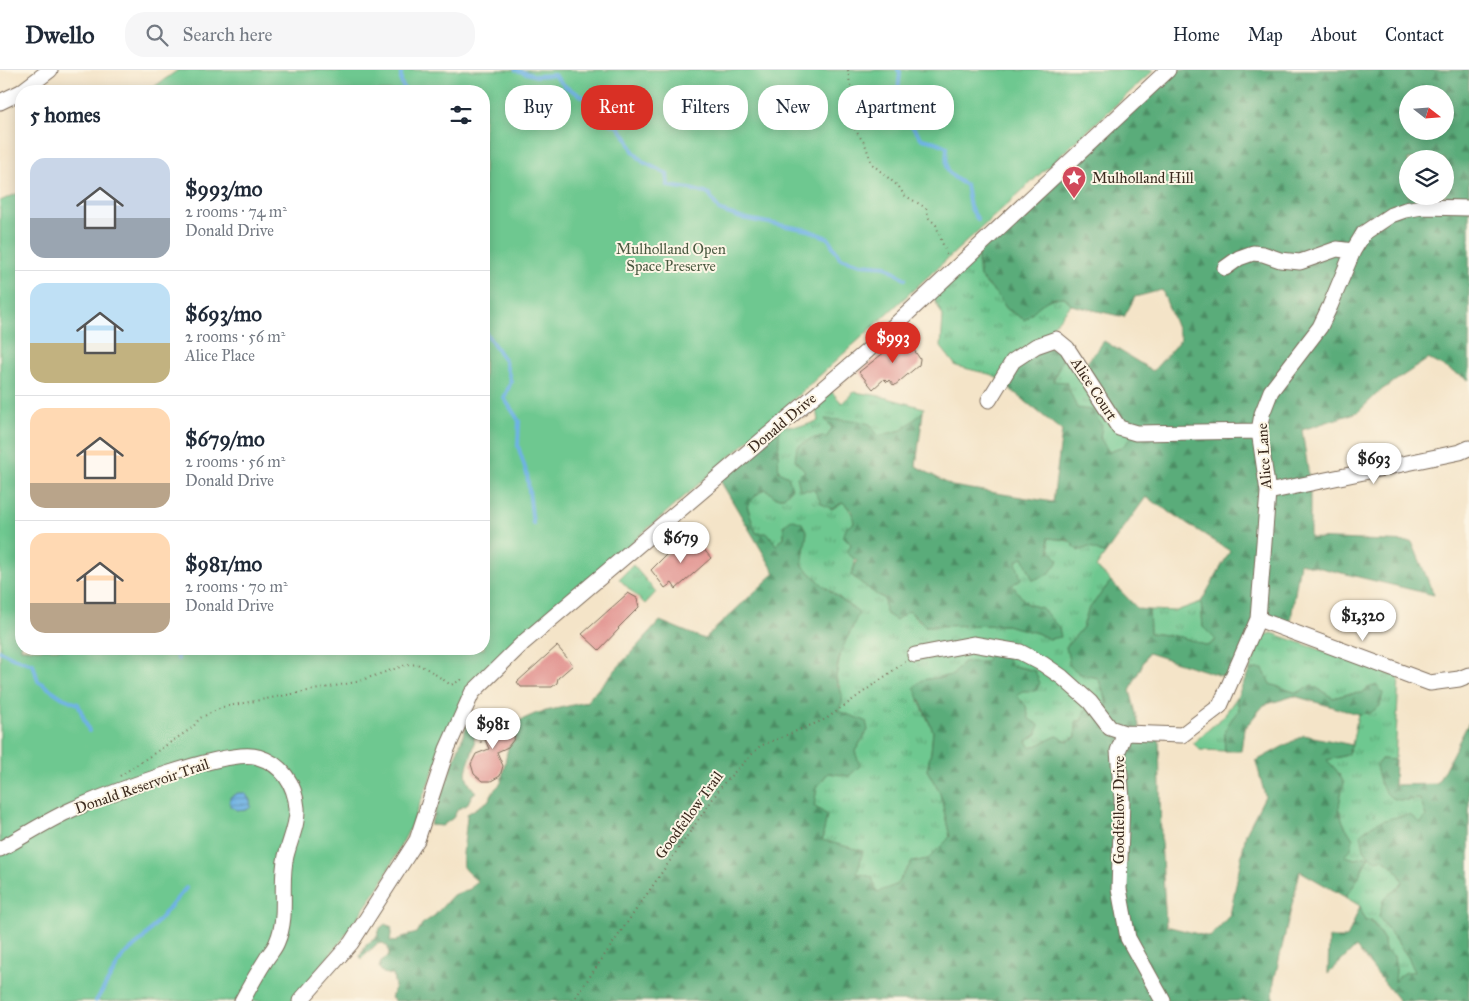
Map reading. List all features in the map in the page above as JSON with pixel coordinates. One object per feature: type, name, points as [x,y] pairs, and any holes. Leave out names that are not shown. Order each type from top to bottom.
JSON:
[{"type":"street","points":[[30,85],[50,70]]},
{"type":"street","name":"Donald Drive","points":[[300,1001],[351,943],[418,840],[446,749],[472,693],[524,642],[866,352],[1168,70]]},
{"type":"street","points":[[0,102],[15,95]]},
{"type":"street","name":"Alice Lane","points":[[1125,733],[1182,735],[1220,706],[1258,619],[1268,492],[1259,431],[1262,414],[1270,392],[1320,327],[1352,251],[1364,233],[1391,215],[1422,208],[1469,208]]},
{"type":"street","points":[[1225,268],[1239,258],[1254,253],[1280,260],[1300,262],[1337,249],[1352,251]]},
{"type":"street","name":"Alice Court","points":[[989,400],[1013,361],[1036,346],[1056,339],[1067,348],[1119,428],[1136,433],[1259,431]]},
{"type":"street","points":[[1268,492],[1460,452],[1469,448]]},
{"type":"street","points":[[1258,619],[1430,684],[1469,675]]},
{"type":"street","points":[[915,655],[973,644],[1020,652],[1062,677],[1090,702],[1110,728],[1125,733]]},
{"type":"street","name":"Goodfellow Drive","points":[[1125,733],[1118,751],[1122,799],[1119,889],[1128,938],[1163,1001]]},
{"type":"street","name":"Donald Reservoir Trail","points":[[0,849],[72,810],[152,779],[219,759],[242,755],[258,757],[279,767],[291,782],[297,810],[282,880],[284,913],[277,942],[242,1001]]},
{"type":"path","points":[[848,70],[854,113],[853,127],[865,144],[872,164],[899,187],[904,195],[926,208],[929,218],[936,225],[953,270]]},
{"type":"path","name":"Goodfellow Trail","points":[[573,1001],[723,784],[760,746],[826,720],[915,655]]},
{"type":"path","points":[[117,777],[192,728],[200,718],[223,707],[356,682],[403,666],[417,664],[451,686],[461,680],[472,693]]},
{"type":"green space","name":"Mulholland Open Space Preserve","points":[[178,70],[324,70],[341,72],[342,70],[1154,70],[748,441],[550,614],[466,692],[409,830],[381,884],[342,940],[292,1001],[0,1001],[0,201],[15,195],[15,655],[490,655],[490,85],[157,85]]},
{"type":"green space","points":[[1168,70],[1469,70],[1469,380],[1428,359],[1380,391],[1358,412],[1302,430],[1310,483],[1310,538],[1412,542],[1434,595],[1300,563],[1289,631],[1258,619],[1231,679],[1148,653],[1130,690],[1141,733],[1159,734],[1161,840],[1166,926],[1210,937],[1230,915],[1246,833],[1265,796],[1256,761],[1304,735],[1352,745],[1347,755],[1327,760],[1337,771],[1344,783],[1339,807],[1341,818],[1353,839],[1351,849],[1345,856],[1355,859],[1369,856],[1354,885],[1347,894],[1347,898],[1300,871],[1274,981],[1273,1001],[395,1001],[391,998],[395,987],[393,975],[383,973],[379,968],[381,961],[389,956],[388,947],[383,943],[377,944],[361,959],[360,955],[367,944],[377,937],[379,929],[385,924],[392,927],[390,941],[396,942],[402,937],[417,933],[422,924],[434,916],[453,895],[470,889],[477,881],[463,867],[467,814],[488,801],[494,790],[501,783],[508,747],[513,742],[514,730],[512,724],[537,713],[586,702],[660,621],[704,639],[775,573],[718,477],[779,425],[779,471],[788,476],[792,488],[784,497],[775,497],[766,489],[757,494],[747,506],[756,533],[768,533],[776,545],[784,538],[784,525],[791,519],[802,523],[807,532],[802,565],[824,586],[859,613],[842,651],[837,667],[836,680],[842,695],[838,711],[866,721],[868,730],[855,751],[860,766],[849,776],[828,773],[817,787],[814,806],[827,815],[822,840],[863,851],[857,873],[872,877],[877,892],[896,885],[912,862],[928,859],[950,837],[940,793],[927,770],[933,731],[914,687],[922,680],[953,675],[963,662],[985,662],[993,652],[1007,656],[1010,665],[1035,671],[1040,683],[1036,691],[1022,691],[1017,696],[1026,706],[1029,719],[1039,725],[1037,734],[1027,741],[1031,748],[1057,736],[1068,741],[1076,737],[1076,721],[1081,721],[1085,710],[1095,709],[1109,717],[1105,695],[1098,678],[1080,674],[1070,666],[1066,647],[1083,627],[1088,610],[1111,581],[1138,609],[1149,610],[1150,633],[1181,637],[1208,646],[1216,640],[1203,627],[1201,602],[1230,551],[1146,497],[1105,554],[1089,547],[1078,551],[1069,540],[1048,538],[1050,551],[1059,560],[1049,574],[1033,580],[1023,557],[1016,562],[1021,579],[1012,585],[1027,604],[1042,608],[1059,628],[1061,637],[1049,639],[1037,633],[1006,625],[925,626],[909,611],[896,620],[885,613],[884,598],[877,595],[851,575],[857,561],[847,553],[851,544],[843,536],[847,527],[854,523],[852,511],[843,502],[832,509],[822,504],[814,490],[800,490],[797,477],[805,471],[795,460],[797,447],[812,438],[827,437],[832,428],[825,419],[857,421],[870,424],[878,436],[902,430],[923,412],[916,466],[952,486],[1053,502],[1062,431],[1000,381],[1036,346],[1067,348],[1053,381],[1066,382],[1077,408],[1092,410],[1102,426],[1100,438],[1109,452],[1121,448],[1136,433],[1119,428],[1081,370],[1104,341],[1153,371],[1181,339],[1162,290],[1135,297],[1124,317],[1071,305],[1065,297],[1058,297],[1038,307],[1025,320],[1007,309],[980,277],[977,248]]},
{"type":"green space","points":[[977,248],[980,277],[1007,309],[1025,320],[1038,307],[1058,297],[1065,297],[1071,305],[1036,346],[1000,381],[993,375],[956,366],[941,347],[943,316],[930,291]]},
{"type":"green space","points":[[1067,348],[1136,433],[1121,448],[1109,452],[1077,408],[1053,381]]},
{"type":"green space","points":[[826,386],[842,403],[854,392],[880,396],[924,408],[923,412],[902,430],[878,436],[825,419],[832,428],[827,437],[812,438],[805,471],[822,504],[843,502],[849,509],[854,520],[851,545],[855,562],[851,575],[877,595],[909,611],[925,626],[1006,625],[1037,633],[1049,639],[1042,608],[1027,604],[1012,585],[1016,562],[1023,557],[1050,551],[1048,538],[1070,541],[1105,554],[1096,567],[1111,581],[1088,610],[1083,627],[1066,647],[1080,674],[1098,678],[1105,695],[1109,717],[1076,721],[1076,736],[1068,741],[1057,736],[1031,748],[1027,741],[1037,734],[1029,719],[1026,706],[1016,696],[1022,691],[1035,671],[1007,665],[963,662],[953,675],[922,680],[919,701],[933,731],[927,770],[940,793],[950,837],[928,859],[912,862],[896,885],[877,893],[857,873],[862,851],[822,840],[827,815],[814,806],[817,787],[828,773],[849,776],[855,751],[868,730],[837,711],[842,694],[836,677],[842,647],[853,627],[840,598],[802,565],[807,532],[784,525],[784,538],[776,545],[756,533],[747,505],[757,494],[766,489],[775,497],[784,497],[792,488],[778,468],[779,425],[803,426],[818,421],[814,395]]},
{"type":"green space","points":[[633,565],[656,592],[645,604],[619,579]]},
{"type":"green space","points":[[1201,602],[1203,627],[1216,640],[1208,646],[1181,637],[1150,633],[1149,610],[1176,611]]},
{"type":"green space","points":[[1272,633],[1399,677],[1395,760],[1381,759],[1380,784],[1411,799],[1420,799],[1426,816],[1421,823],[1364,849],[1373,860],[1383,859],[1395,868],[1403,881],[1398,888],[1384,898],[1379,917],[1408,957],[1416,972],[1395,984],[1396,969],[1385,951],[1384,940],[1372,920],[1365,921],[1360,906],[1347,898],[1347,894],[1354,885],[1369,856],[1355,859],[1345,856],[1353,839],[1341,818],[1339,807],[1344,783],[1337,771],[1327,760],[1347,755],[1352,745],[1358,714],[1370,713],[1368,688],[1362,693],[1333,698],[1312,685],[1297,693],[1270,684],[1256,669],[1249,671],[1263,636]]},
{"type":"green space","points":[[1263,669],[1270,684],[1297,693],[1312,685],[1333,698],[1362,693],[1368,688],[1377,685],[1383,693],[1380,706],[1370,713],[1358,714],[1294,696],[1264,705],[1244,729],[1241,751],[1225,751],[1226,729],[1239,710],[1237,697],[1249,671]]},
{"type":"green space","points":[[1237,697],[1239,710],[1226,729],[1225,751],[1200,750],[1193,743],[1223,717]]},
{"type":"green space","points":[[470,717],[474,731],[474,742],[466,774],[470,785],[476,792],[472,795],[467,805],[458,809],[453,818],[442,826],[430,825]]},
{"type":"green space","points":[[1469,722],[1469,1001],[1399,1001],[1356,947],[1328,974],[1329,938],[1347,938],[1360,906],[1365,921],[1371,920],[1384,940],[1385,951],[1394,956],[1395,982],[1403,973],[1415,972],[1408,957],[1379,917],[1384,898],[1398,888],[1403,881],[1395,868],[1383,859],[1373,860],[1364,849],[1361,834],[1384,820],[1410,815],[1421,823],[1426,816],[1420,799],[1394,799],[1386,792],[1376,766],[1381,759],[1395,760],[1394,785],[1437,784]]},
{"type":"water","points":[[238,793],[245,793],[250,800],[251,807],[240,811],[230,806],[230,797]]},
{"type":"building","points":[[906,333],[913,341],[910,344],[920,359],[919,365],[894,386],[889,380],[887,382],[884,379],[873,389],[859,372]]},
{"type":"building","points":[[693,536],[711,558],[676,589],[672,583],[665,588],[651,570],[669,552]]},
{"type":"building","points":[[628,593],[637,598],[639,607],[599,650],[582,634]]},
{"type":"building","points":[[557,646],[573,665],[558,678],[557,683],[552,687],[521,687],[517,682]]},
{"type":"building","points":[[497,718],[508,720],[512,724],[515,734],[514,739],[508,747],[497,752],[503,766],[500,776],[491,781],[482,781],[474,774],[471,764],[476,754],[489,749],[484,737],[485,727],[488,722]]},
{"type":"waterway","points":[[401,70],[402,85]]},
{"type":"waterway","points":[[516,70],[536,76],[554,75],[566,87],[598,105],[604,121],[618,126],[627,138],[633,151],[643,162],[667,174],[668,186],[709,194],[719,210],[741,218],[808,230],[828,238],[840,258],[861,264],[886,266],[905,279]]},
{"type":"waterway","points":[[898,70],[900,72],[898,92],[906,106],[912,126],[922,139],[947,147],[946,162],[948,171],[954,178],[966,185],[970,207],[978,220]]},
{"type":"waterway","points":[[490,339],[505,361],[511,382],[504,398],[519,421],[518,446],[527,474],[533,524]]},
{"type":"waterway","points":[[0,651],[16,659],[33,664],[38,681],[63,698],[78,704],[89,731]]},
{"type":"waterway","points":[[177,655],[178,659]]},
{"type":"waterway","points":[[96,1001],[123,956],[141,941],[186,888]]},
{"type":"place","name":"Mulholland Hill","points":[[1074,199]]}]
